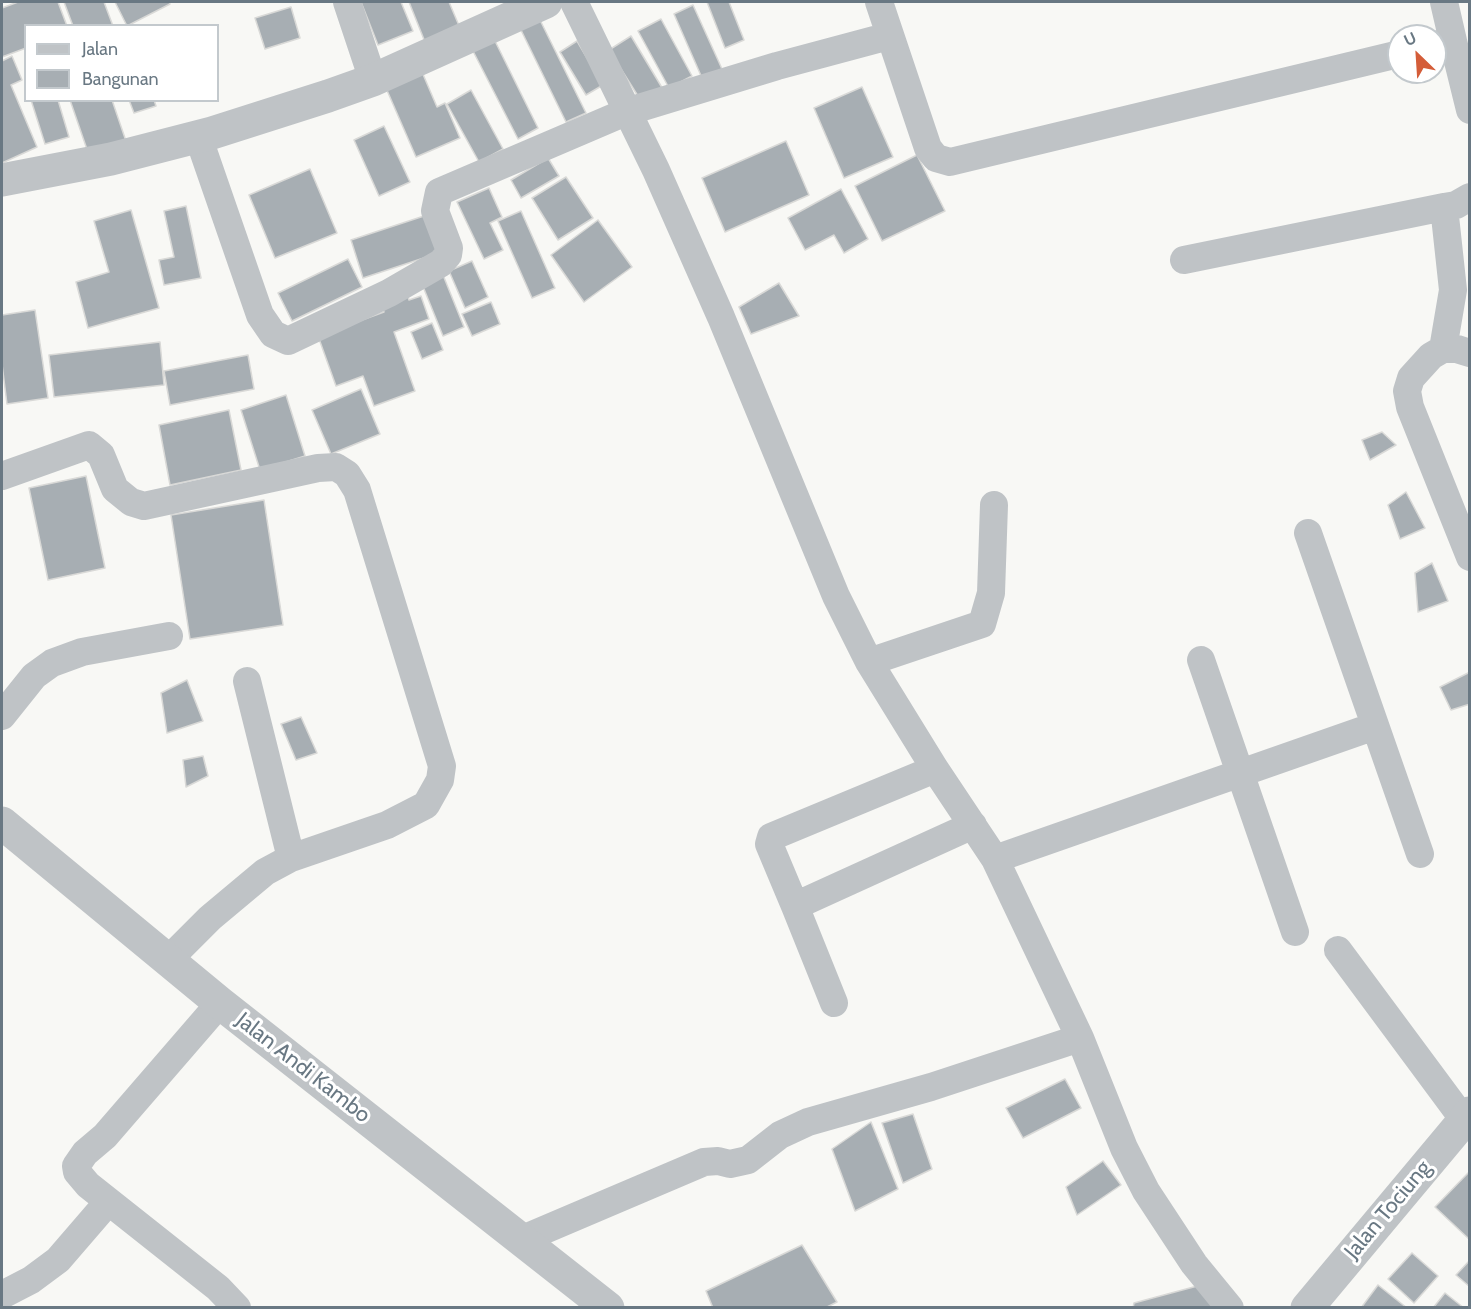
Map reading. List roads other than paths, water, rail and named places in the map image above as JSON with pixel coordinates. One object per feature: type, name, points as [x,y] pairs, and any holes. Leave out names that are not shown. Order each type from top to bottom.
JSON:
[{"type":"street","points":[[347,2],[373,80]]},
{"type":"street","points":[[2,180],[111,159],[198,136],[373,80],[546,2]]},
{"type":"street","points":[[574,2],[656,170],[721,317],[836,596],[869,662],[935,770],[995,859],[1080,1038],[1124,1148],[1146,1191],[1194,1264],[1230,1308]]},
{"type":"street","points":[[879,2],[928,148],[936,158],[950,162],[1387,57]]},
{"type":"street","points":[[1444,2],[1444,24]]},
{"type":"street","points":[[198,136],[260,315],[273,334],[288,341],[389,293],[441,263],[448,255],[448,248],[435,211],[439,192],[626,112],[777,66],[889,36]]},
{"type":"street","points":[[1447,51],[1470,110]]},
{"type":"street","points":[[1184,260],[1457,202],[1454,290],[1456,351],[1421,364],[1411,378],[1407,391],[1410,407],[1468,550]]},
{"type":"street","points":[[2,476],[89,445],[101,454],[116,489],[131,502],[144,506],[318,468],[336,467],[347,474],[357,490],[442,766],[440,780],[426,805],[387,825],[291,858],[265,872],[210,918],[169,959]]},
{"type":"street","points":[[869,662],[982,624],[991,593],[994,506]]},
{"type":"street","points":[[1308,533],[1420,854]]},
{"type":"street","points":[[2,716],[34,676],[52,663],[82,652],[169,636]]},
{"type":"street","points":[[1200,660],[1295,932]]},
{"type":"street","points":[[247,681],[291,858]]},
{"type":"street","points":[[995,859],[1375,726]]},
{"type":"street","points":[[834,1003],[769,844],[771,837],[935,770]]},
{"type":"street","name":"Jalan Andi Kambo","points":[[2,823],[220,1003],[608,1308]]},
{"type":"street","points":[[795,906],[973,825]]},
{"type":"street","points":[[1338,950],[1467,1116]]},
{"type":"street","points":[[220,1003],[105,1136],[85,1153],[76,1167],[77,1172],[88,1185],[218,1288],[237,1308]]},
{"type":"street","points":[[523,1239],[704,1162],[718,1161],[730,1164],[748,1160],[780,1135],[808,1122],[931,1087],[1080,1038]]},
{"type":"street","name":"Jalan Tociung","points":[[1307,1308],[1467,1116]]},
{"type":"street","points":[[2,1295],[31,1280],[58,1260],[108,1202]]}]
